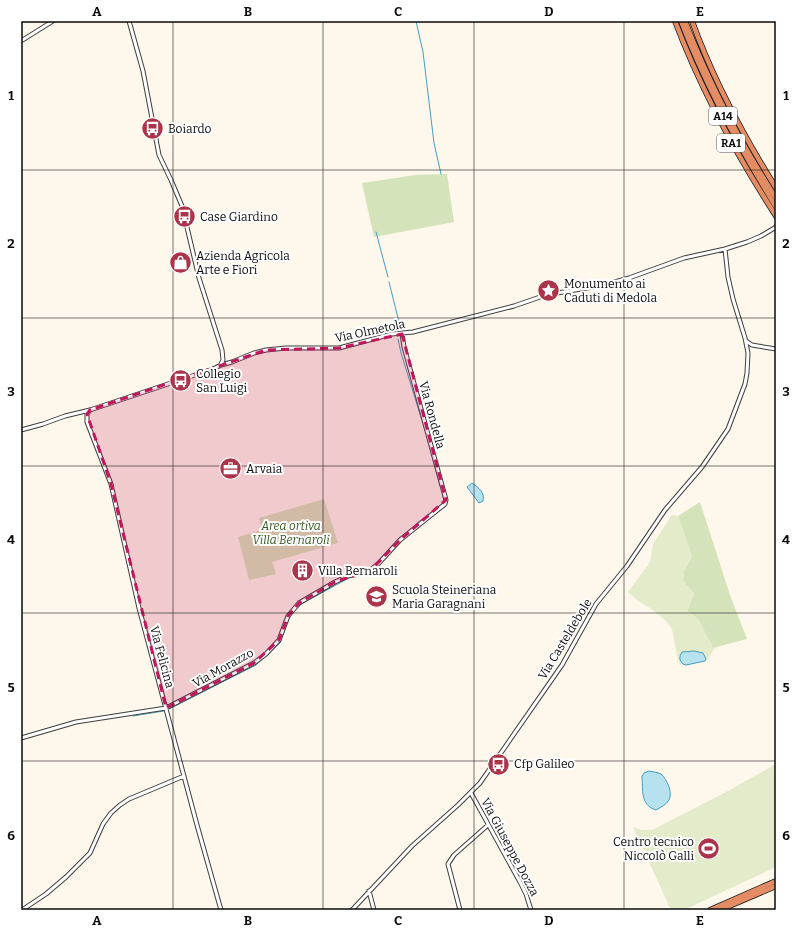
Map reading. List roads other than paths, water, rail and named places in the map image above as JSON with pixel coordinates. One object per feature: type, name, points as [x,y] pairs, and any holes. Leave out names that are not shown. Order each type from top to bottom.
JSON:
[{"type":"highway","name":"RA1","points":[[675,21],[693,66],[720,121],[741,161],[776,216]]},
{"type":"highway","name":"A14","points":[[681,21],[697,62],[716,103],[749,163],[776,207]]},
{"type":"highway","name":"A14","points":[[686,21],[704,66],[724,108],[754,163],[776,198]]},
{"type":"highway","name":"RA1","points":[[692,21],[719,86],[734,116],[776,188]]},
{"type":"highway","points":[[710,910],[776,881]]},
{"type":"highway","points":[[720,910],[776,886]]},
{"type":"street","points":[[21,41],[53,21]]},
{"type":"street","points":[[128,21],[143,71],[159,155],[182,206],[200,278],[222,350],[223,360],[221,365]]},
{"type":"street","points":[[726,249],[752,241],[775,228]]},
{"type":"street","name":"Via Olmetola","points":[[21,430],[90,410],[186,379],[254,353],[286,348],[339,348],[392,334],[402,334],[514,306],[546,295],[610,283],[641,274],[684,258],[726,249]]},
{"type":"street","name":"Via Casteldebole","points":[[352,910],[412,846],[471,793],[558,671],[596,604],[627,566],[665,510],[702,467],[721,441],[732,421],[745,384],[748,350],[733,300],[728,277],[726,249]]},
{"type":"street","name":"Via Rondella","points":[[402,334],[404,347],[446,500]]},
{"type":"street","points":[[746,341],[752,345],[776,349]]},
{"type":"street","points":[[748,350],[752,345]]},
{"type":"street","name":"Via Felicina","points":[[90,410],[87,414],[87,422],[110,484],[139,608],[221,910]]},
{"type":"street","name":"Via Morazzo","points":[[21,738],[76,722],[166,708],[254,663],[266,654],[279,640],[288,616],[299,603],[348,576],[363,573],[372,569],[400,540],[445,504],[446,500]]},
{"type":"street","points":[[22,910],[46,894],[90,853],[103,824],[111,813],[120,805],[129,799],[184,776]]},
{"type":"street","name":"Via Giuseppe Dozza","points":[[471,793],[526,894],[531,910]]},
{"type":"street","points":[[460,910],[448,864],[454,855],[488,825]]},
{"type":"street","points":[[369,891],[374,910]]},
{"type":"water","points":[[472,483],[483,495],[483,501],[479,503],[467,487]]},
{"type":"water","points":[[694,651],[703,653],[706,659],[705,661],[686,665],[683,664],[680,658],[682,652]]},
{"type":"water","points":[[649,771],[661,774],[670,790],[669,800],[665,805],[656,810],[647,805],[643,796],[642,776],[644,773]]},
{"type":"waterway","points":[[416,21],[423,52],[434,143],[441,174]]},
{"type":"waterway","points":[[376,232],[388,277]]},
{"type":"waterway","points":[[389,282],[400,326]]},
{"type":"waterway","points":[[398,339],[440,486]]},
{"type":"waterway","points":[[416,524],[442,504],[444,500],[442,491]]},
{"type":"waterway","points":[[356,577],[368,573],[382,562],[395,548]]},
{"type":"waterway","points":[[295,610],[303,603],[349,578]]},
{"type":"waterway","points":[[169,709],[256,665],[280,643],[292,613]]},
{"type":"waterway","points":[[133,716],[164,711]]},
{"type":"railway","points":[[774,21],[776,26]]},
{"type":"place","name":"Boiardo","points":[[153,129]]},
{"type":"place","name":"Case Giardino","points":[[184,217]]},
{"type":"place","name":"Azienda Agricola Arte e Fiori","points":[[181,263]]},
{"type":"place","name":"Monumento ai Caduti di Medola","points":[[548,291]]},
{"type":"place","name":"Collegio San Luigi","points":[[180,381]]},
{"type":"place","name":"Arvaia","points":[[231,469]]},
{"type":"place","name":"Villa Bernaroli","points":[[302,571]]},
{"type":"place","name":"Scuola Steineriana Maria Garagnani","points":[[376,597]]},
{"type":"place","name":"Cfp Galileo","points":[[498,764]]},
{"type":"place","name":"Centro tecnico Niccolò Galli","points":[[709,849]]},
{"type":"park label","name":"Area ortiva Villa Bernaroli","points":[[291,533]]}]
